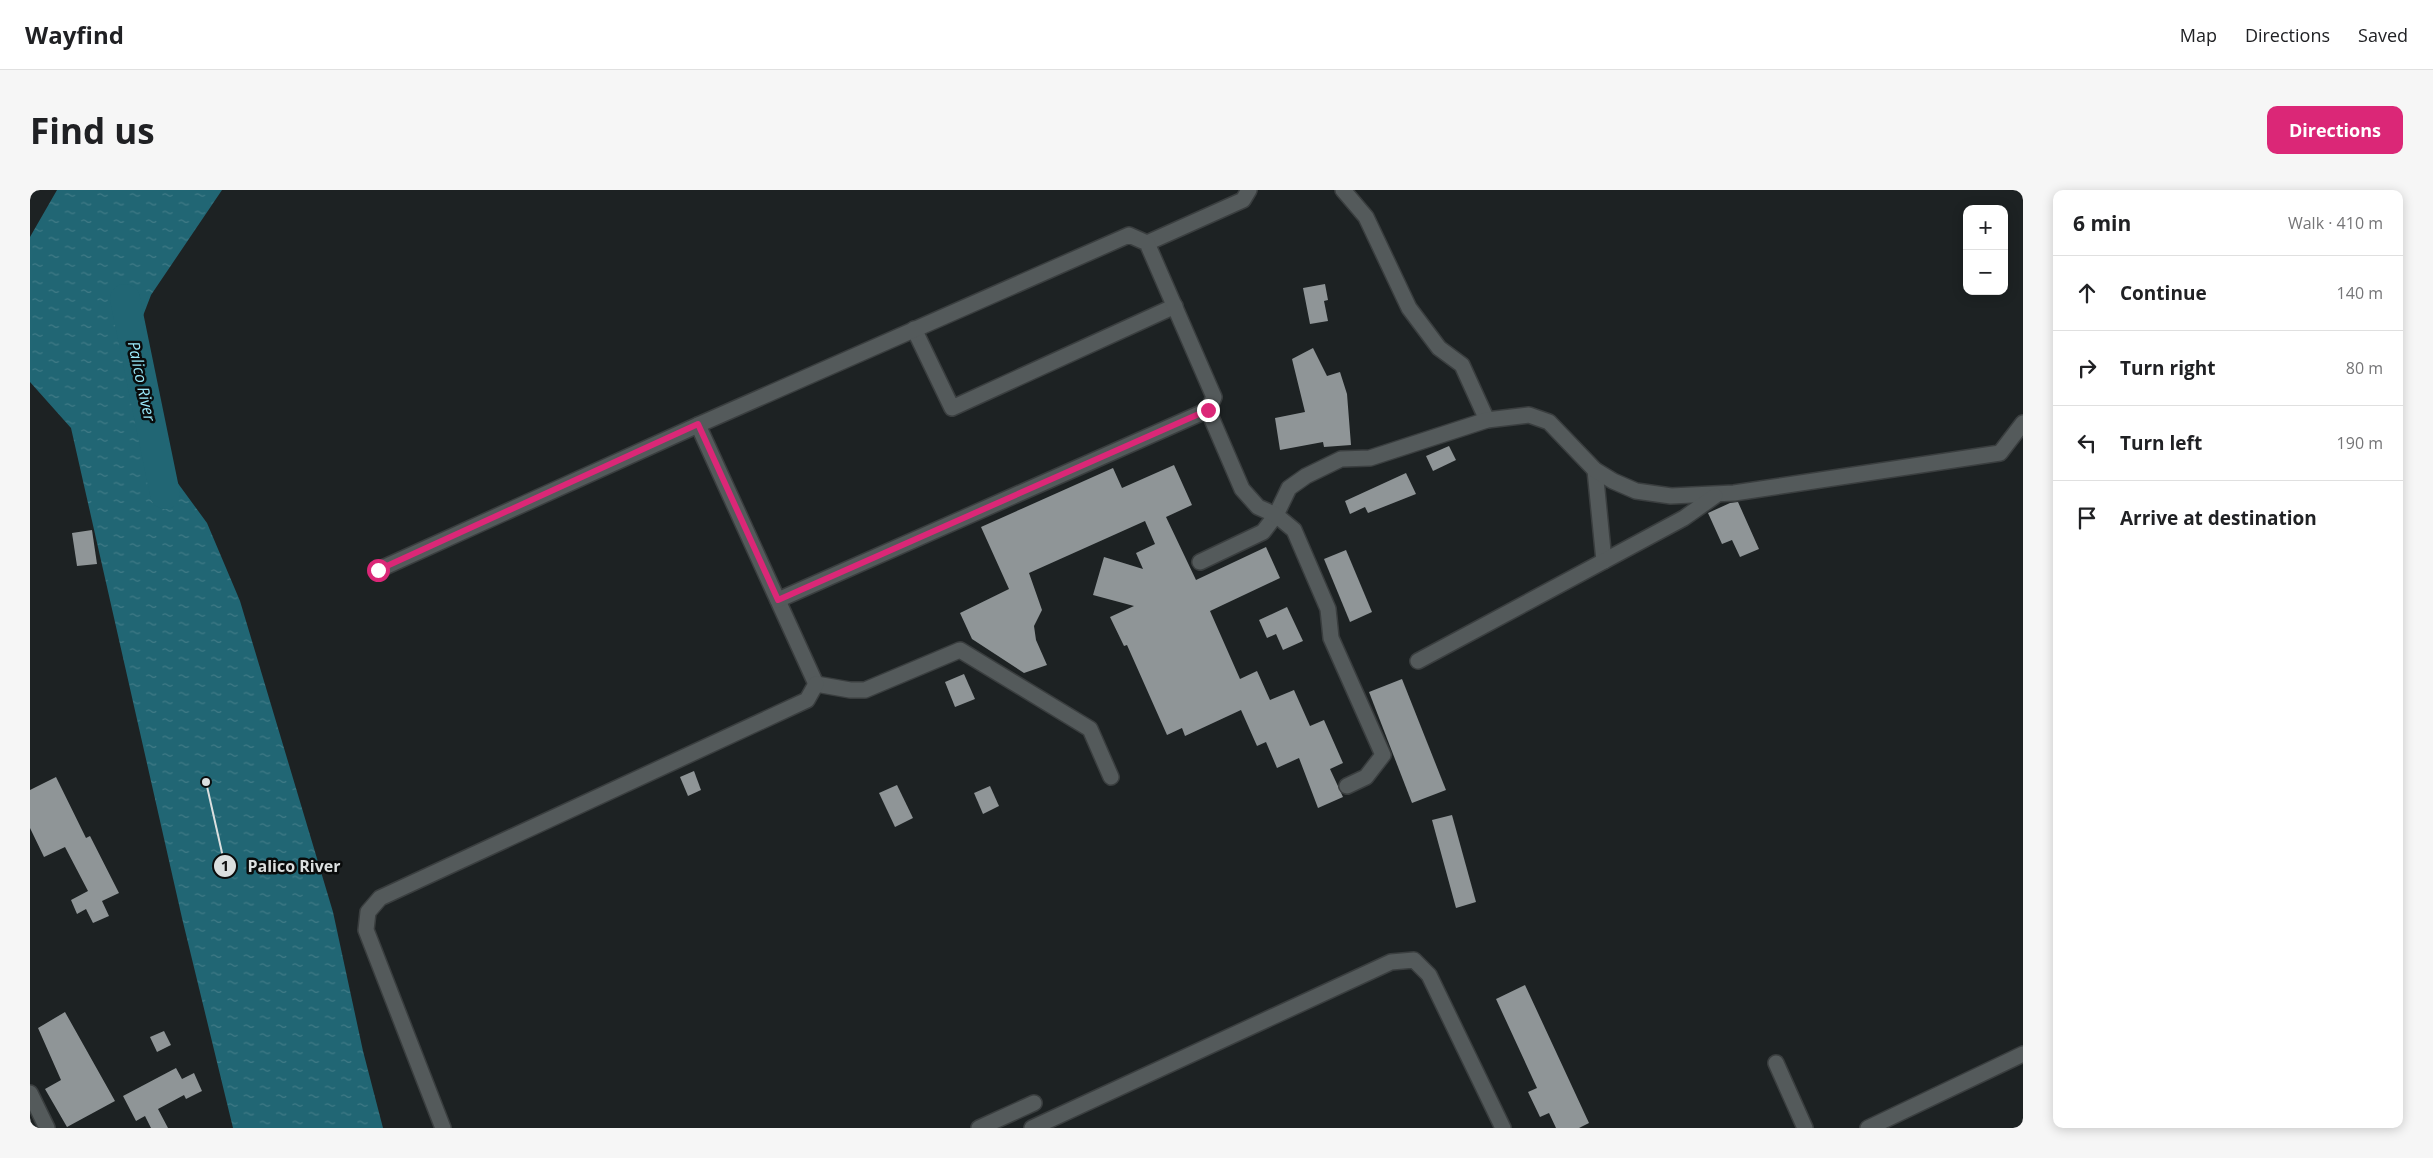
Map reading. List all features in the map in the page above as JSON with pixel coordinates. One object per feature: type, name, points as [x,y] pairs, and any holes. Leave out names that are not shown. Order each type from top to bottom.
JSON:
[{"type":"street","points":[[1147,243],[1243,200],[1249,190]]},
{"type":"street","points":[[1343,190],[1366,217],[1409,308],[1439,348],[1462,365],[1487,420]]},
{"type":"street","points":[[378,570],[698,424],[1129,235],[1147,243],[1214,396],[1208,410],[778,600]]},
{"type":"street","points":[[914,329],[952,408],[1175,306]]},
{"type":"street","points":[[1208,410],[1242,489],[1258,507],[1276,515],[1294,530],[1328,609],[1331,638],[1383,755],[1366,777],[1347,786]]},
{"type":"street","points":[[1200,562],[1263,532],[1276,515],[1289,488],[1306,476],[1340,459],[1370,458],[1487,420],[1529,415],[1549,422],[1595,470],[1613,481],[1636,491],[1671,496],[1715,496],[2000,453],[2023,422]]},
{"type":"street","points":[[698,424],[816,684]]},
{"type":"street","points":[[1595,470],[1604,561]]},
{"type":"street","points":[[1418,661],[1684,518],[1715,496]]},
{"type":"street","points":[[816,684],[850,690],[866,690],[960,650],[1090,729],[1111,777]]},
{"type":"street","points":[[443,1128],[366,930],[368,912],[380,898],[807,700],[816,684]]},
{"type":"street","points":[[1032,1128],[1391,962],[1414,960],[1429,975],[1503,1128]]},
{"type":"street","points":[[1868,1128],[2023,1054]]},
{"type":"street","points":[[1776,1063],[1805,1128]]},
{"type":"street","points":[[30,1093],[47,1128]]},
{"type":"street","points":[[979,1128],[1034,1103]]},
{"type":"water","points":[[57,190],[222,190],[151,295],[126,360],[144,437],[207,523],[240,601],[333,912],[363,1051],[383,1128],[233,1128],[182,918],[71,428],[30,382],[30,237]]},
{"type":"building","points":[[1325,284],[1328,300],[1324,301],[1328,321],[1310,324],[1303,288]]},
{"type":"building","points":[[1313,348],[1327,376],[1340,372],[1347,394],[1351,445],[1324,447],[1323,442],[1280,450],[1275,418],[1305,412],[1292,359]]},
{"type":"building","points":[[1449,446],[1456,460],[1433,471],[1426,456]]},
{"type":"building","points":[[1174,465],[1192,505],[1166,517],[1196,580],[1266,547],[1280,578],[1210,611],[1240,679],[1257,671],[1270,700],[1294,690],[1310,726],[1324,720],[1343,763],[1330,769],[1343,797],[1318,808],[1299,758],[1277,768],[1266,742],[1257,746],[1241,710],[1185,736],[1182,728],[1167,735],[1127,645],[1124,646],[1110,617],[1134,606],[1093,595],[1104,557],[1143,569],[1136,553],[1155,544],[1145,521],[1029,573],[1042,610],[1034,626],[1036,640],[1047,665],[1024,673],[972,639],[960,613],[1009,589],[981,527],[1113,468],[1122,488]]},
{"type":"building","points":[[1406,473],[1416,494],[1368,513],[1365,507],[1350,514],[1345,501]]},
{"type":"building","points":[[1738,502],[1759,549],[1740,557],[1732,540],[1722,544],[1708,513],[1730,503]]},
{"type":"building","points":[[92,530],[97,564],[77,566],[72,533]]},
{"type":"building","points":[[1346,550],[1372,612],[1350,622],[1324,559]]},
{"type":"building","points":[[1287,607],[1303,641],[1283,650],[1276,634],[1267,638],[1259,620]]},
{"type":"building","points":[[964,674],[975,699],[955,707],[945,682]]},
{"type":"building","points":[[1402,679],[1446,790],[1412,803],[1369,692]]},
{"type":"building","points":[[694,771],[701,790],[688,796],[680,777]]},
{"type":"building","points":[[56,777],[86,838],[90,836],[119,893],[102,901],[109,916],[93,923],[86,909],[77,914],[71,900],[88,891],[65,847],[44,857],[30,828],[30,790]]},
{"type":"building","points":[[897,785],[913,818],[895,827],[879,793]]},
{"type":"building","points":[[990,786],[999,806],[983,814],[974,793]]},
{"type":"building","points":[[1452,815],[1476,902],[1456,908],[1432,820]]},
{"type":"building","points":[[1525,985],[1589,1123],[1579,1128],[1556,1128],[1549,1113],[1540,1117],[1528,1092],[1537,1088],[1496,999]]},
{"type":"building","points":[[65,1012],[115,1101],[67,1127],[45,1089],[61,1080],[38,1028]]},
{"type":"building","points":[[164,1031],[171,1045],[157,1052],[150,1037]]},
{"type":"building","points":[[176,1068],[182,1079],[194,1073],[202,1091],[186,1099],[184,1095],[158,1109],[168,1128],[151,1128],[145,1116],[136,1121],[123,1096]]},
{"type":"waterway","name":"Palico River","points":[[125,299],[165,494]]},
{"type":"place","name":"Palico River","points":[[206,782]]},
{"type":"route","points":[[378,570],[698,424],[778,600],[1208,410]]}]
